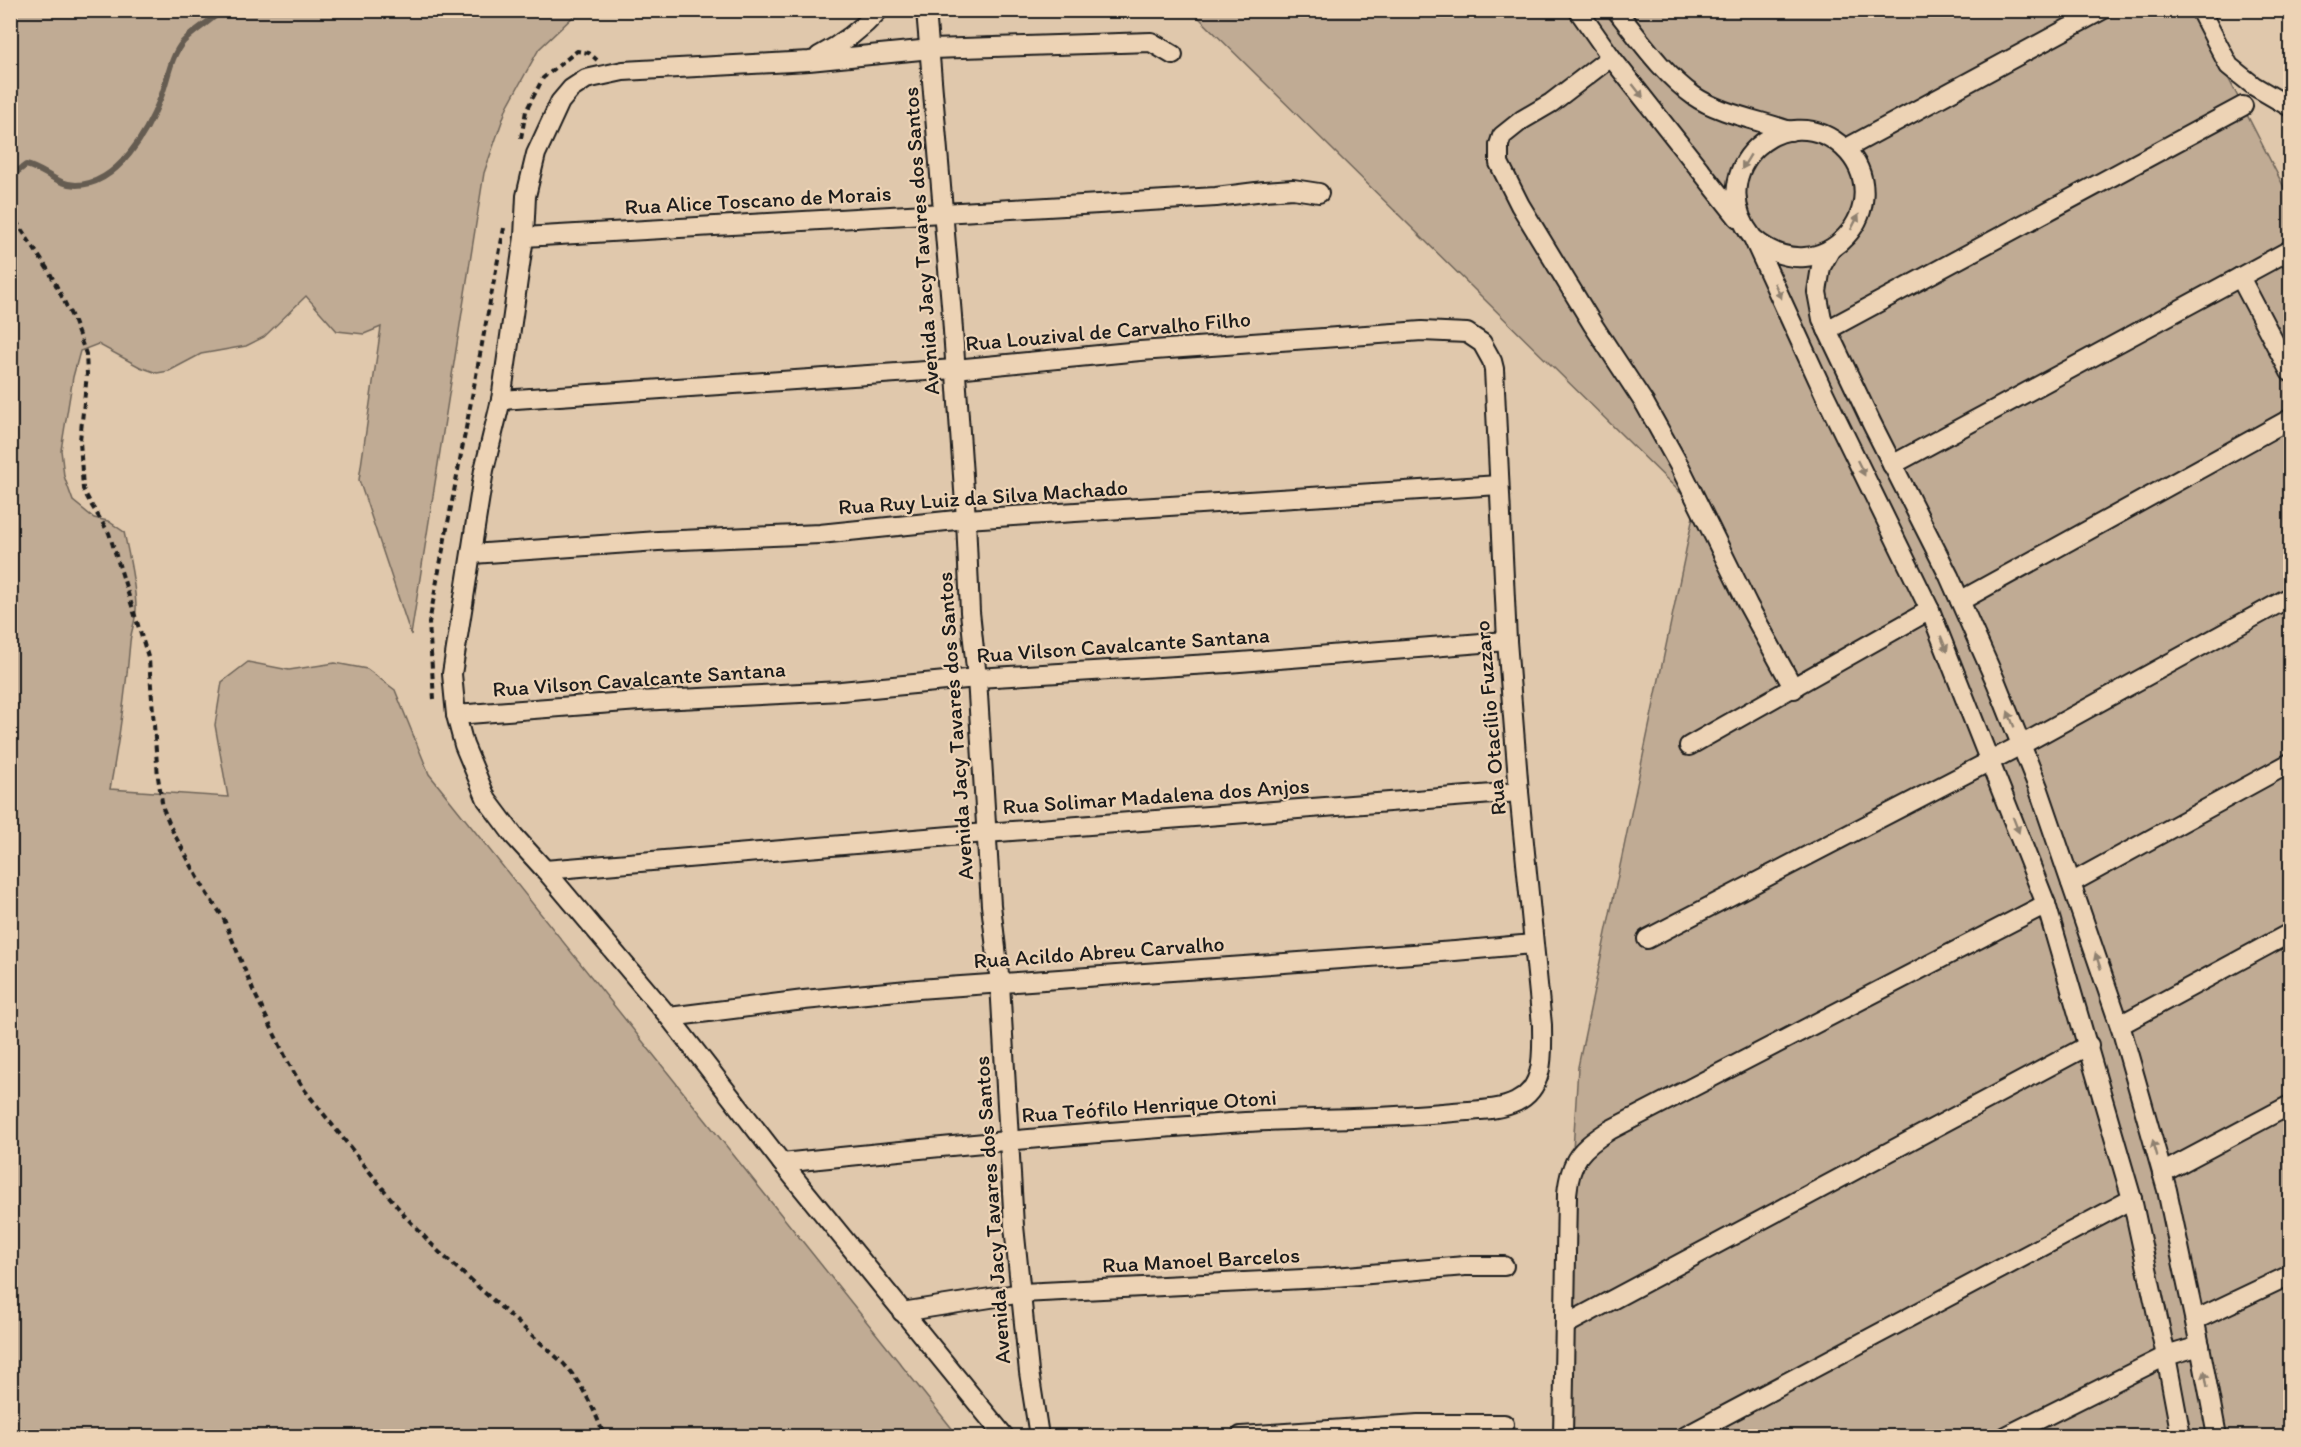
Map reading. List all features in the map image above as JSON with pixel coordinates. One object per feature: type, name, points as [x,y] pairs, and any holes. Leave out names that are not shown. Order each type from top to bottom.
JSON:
[{"type":"street","points":[[809,61],[839,46],[859,31],[879,10]]},
{"type":"street","name":"Avenida Jacy Tavares dos Santos","points":[[926,10],[945,214],[966,519],[970,612],[977,678],[991,905],[1000,983],[1014,1226],[1029,1372],[1040,1437]]},
{"type":"street","points":[[1578,10],[1611,57],[1749,233],[1776,254],[1804,258],[1831,249],[1843,241],[1859,217],[1862,204],[1860,174],[1845,149],[1820,134],[1805,130],[1776,135],[1763,142],[1744,162],[1736,195],[1739,215],[1749,233],[1930,610],[2046,904],[2132,1199],[2181,1437]]},
{"type":"street","points":[[1616,10],[1650,54],[1695,97],[1713,106],[1790,131]]},
{"type":"street","points":[[1845,149],[2102,10]]},
{"type":"street","points":[[2200,10],[2229,66],[2254,86],[2290,107]]},
{"type":"street","points":[[1004,1437],[669,1017],[546,870],[514,836],[487,800],[472,767],[456,715],[452,674],[461,605],[472,554],[484,470],[501,400],[524,237],[526,196],[536,154],[560,102],[571,89],[586,79],[603,74],[658,68],[809,61],[931,48],[1151,42],[1173,55]]},
{"type":"street","points":[[1611,57],[1551,103],[1522,120],[1502,136],[1499,145],[1499,163],[1520,205],[1593,326],[1645,404],[1680,467],[1794,689]]},
{"type":"street","points":[[1827,330],[2243,106]]},
{"type":"street","name":"Rua Alice Toscano de Morais","points":[[524,237],[945,214],[1216,197],[1293,189],[1319,193]]},
{"type":"street","points":[[1831,249],[1821,267],[1816,292],[1822,319],[1960,601],[2021,745],[2120,1025],[2162,1173],[2195,1320],[2217,1437]]},
{"type":"street","points":[[1892,465],[2290,250]]},
{"type":"street","points":[[2240,277],[2290,372]]},
{"type":"street","name":"Rua Louzival de Carvalho Filho","points":[[501,400],[955,369],[1140,351],[1422,331],[1467,333]]},
{"type":"street","name":"Rua Otacílio Fuzzaro","points":[[1467,333],[1482,343],[1492,361],[1507,641],[1542,1025],[1542,1058],[1539,1076],[1518,1101]]},
{"type":"street","points":[[1960,601],[2290,419]]},
{"type":"street","name":"Rua Ruy Luiz da Silva Machado","points":[[472,554],[658,540],[820,534],[966,519],[1499,485]]},
{"type":"street","points":[[1647,939],[2021,745],[2290,597]]},
{"type":"street","points":[[1689,746],[1794,689],[1930,610]]},
{"type":"street","name":"Rua Vilson Cavalcante Santana","points":[[456,715],[639,701],[841,691],[977,678],[1227,663],[1507,641]]},
{"type":"street","points":[[2071,883],[2290,763]]},
{"type":"street","name":"Rua Solimar Madalena dos Anjos","points":[[546,870],[1519,792]]},
{"type":"street","points":[[1563,1437],[1567,1194],[1569,1174],[1577,1156],[1592,1141],[2046,904]]},
{"type":"street","points":[[2120,1025],[2290,933]]},
{"type":"street","name":"Rua Acildo Abreu Carvalho","points":[[669,1017],[804,1000],[1000,983],[1299,963],[1533,944]]},
{"type":"street","points":[[1565,1325],[2088,1045]]},
{"type":"street","name":"Rua Teófilo Henrique Otoni","points":[[783,1162],[1009,1140],[1246,1122],[1430,1114],[1495,1108],[1518,1101]]},
{"type":"street","points":[[2162,1173],[2290,1105]]},
{"type":"street","points":[[1686,1437],[2132,1199]]},
{"type":"street","name":"Rua Manoel Barcelos","points":[[902,1312],[1022,1293],[1323,1278],[1465,1266],[1504,1266]]},
{"type":"street","points":[[2195,1320],[2290,1275]]},
{"type":"street","points":[[2006,1437],[2166,1356],[2200,1346]]},
{"type":"street","points":[[1241,1437],[1418,1424],[1504,1424]]},
{"type":"path","points":[[520,146],[526,111],[543,78],[577,51],[590,53],[596,57],[603,74]]},
{"type":"path","points":[[10,212],[50,273],[72,317],[86,354],[87,374],[80,440],[83,489],[109,533],[149,660],[157,766],[163,808],[172,830],[207,894],[223,917],[253,990],[303,1088],[376,1181],[425,1237],[563,1363],[579,1384],[604,1437]]},
{"type":"path","points":[[434,701],[429,623],[504,227]]},
{"type":"shaded area","points":[[11,10],[593,11],[576,14],[539,49],[507,107],[484,173],[411,635],[359,480],[381,327],[364,334],[337,331],[306,296],[264,337],[246,346],[201,354],[169,371],[157,373],[140,367],[98,344],[80,351],[73,377],[61,450],[64,476],[73,501],[94,518],[108,521],[124,532],[132,569],[136,610],[110,789],[228,797],[215,725],[222,682],[248,662],[289,670],[335,663],[367,669],[395,690],[429,774],[958,1436],[11,1436]]},
{"type":"shaded area","points":[[1192,11],[2194,11],[2290,199],[2290,1436],[1556,1436],[1578,1067],[1695,507]]},
{"type":"waterway","points":[[10,177],[26,165],[57,180],[76,185],[91,183],[118,166],[148,125],[179,48],[187,38],[222,10]]}]
